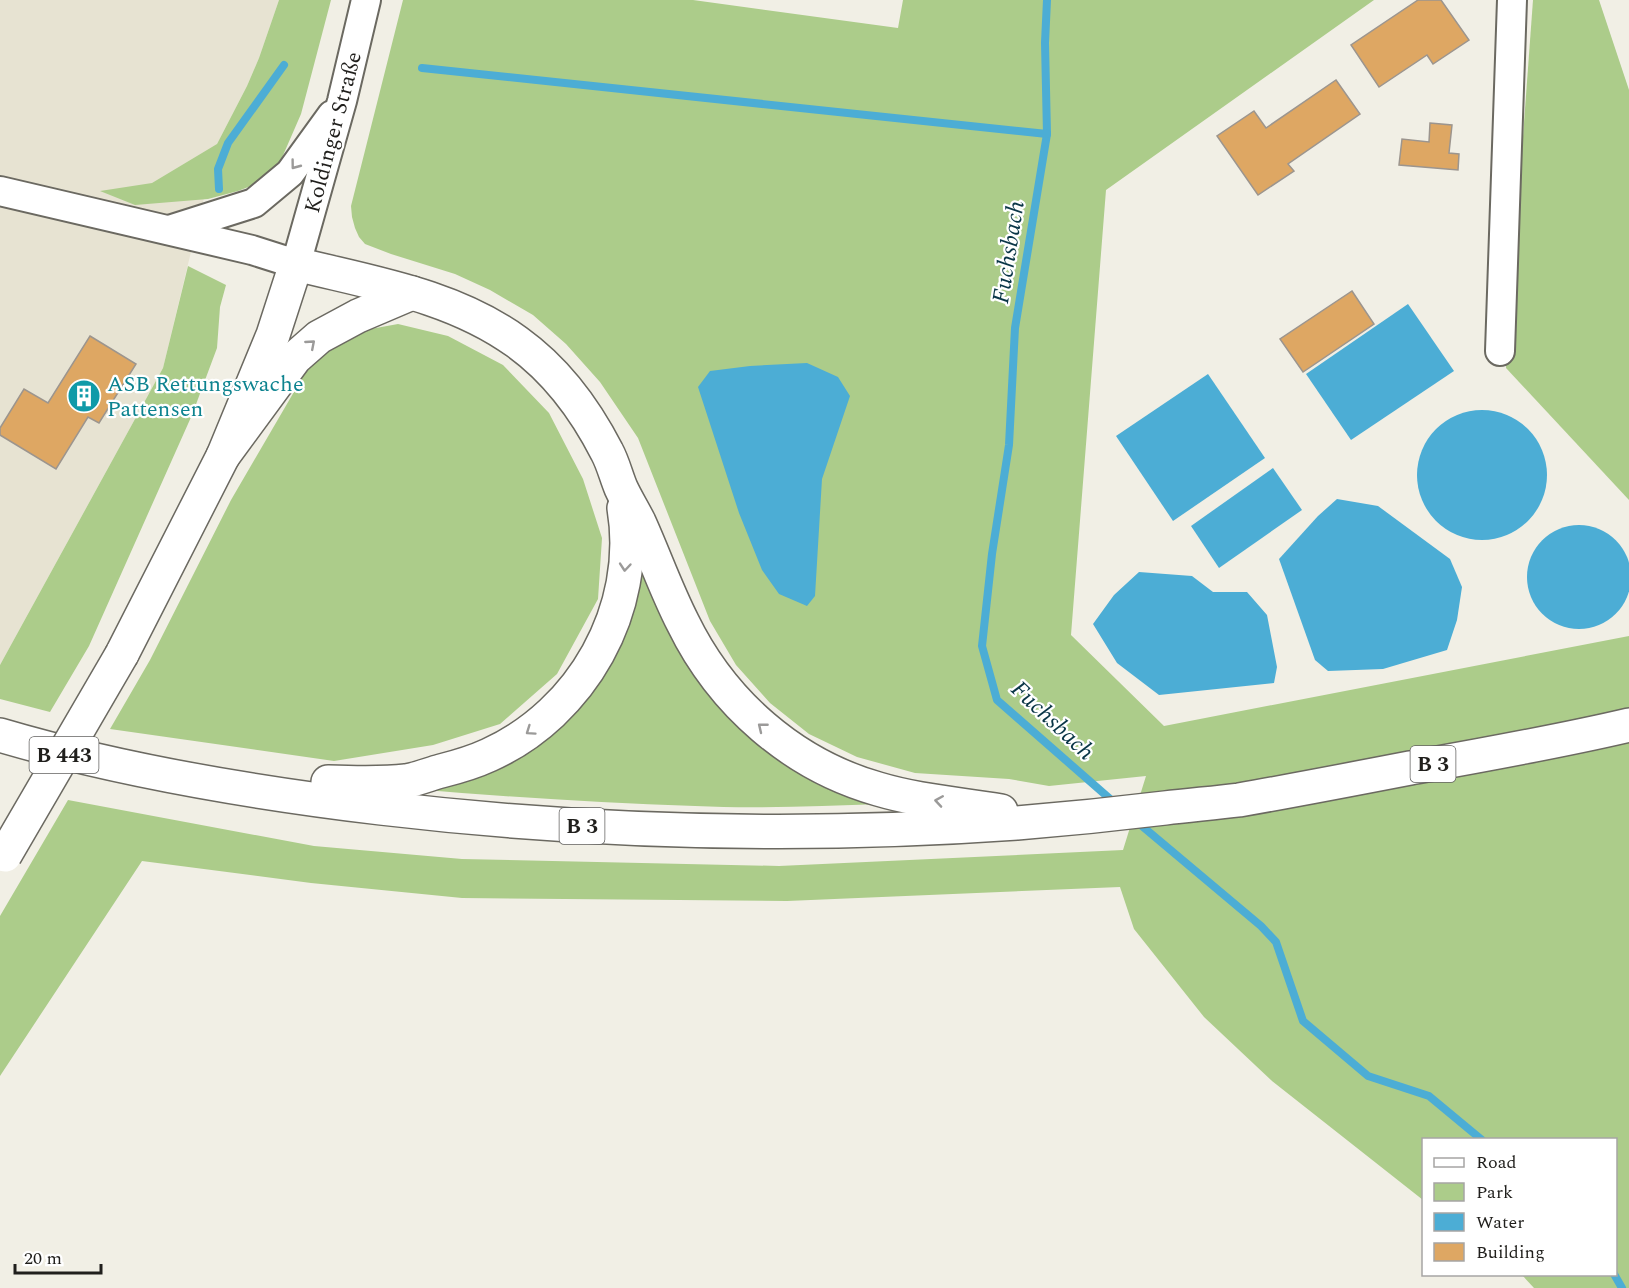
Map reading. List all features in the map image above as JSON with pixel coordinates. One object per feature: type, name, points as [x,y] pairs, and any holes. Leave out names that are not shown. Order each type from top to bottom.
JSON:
[{"type":"main road","points":[[296,264],[412,293],[468,312],[518,342],[546,366],[591,422],[608,454],[621,488],[639,522],[682,623],[697,651],[735,701],[757,723],[785,744],[814,763],[878,789],[912,797],[1073,819]]},
{"type":"main road","name":"B 443","points":[[3,860],[122,654],[223,456],[273,335],[296,264]]},
{"type":"main road","points":[[223,456],[295,358],[320,337],[358,316],[412,293]]},
{"type":"main road","points":[[109,763],[280,780],[372,784],[408,780],[463,765],[514,742],[538,726],[559,707],[578,685],[608,636],[618,607],[627,548],[621,488]]},
{"type":"main road","name":"B 3","points":[[3,737],[109,763],[336,802],[451,816],[566,826],[776,832],[870,831],[1073,819],[1237,800],[1520,748],[1629,725]]},
{"type":"street","name":"Koldinger Straße","points":[[296,264],[342,101],[366,0]]},
{"type":"street","points":[[1500,351],[1512,0]]},
{"type":"street","points":[[169,230],[254,203],[290,172],[342,101]]},
{"type":"street","points":[[0,191],[252,250],[296,264]]},
{"type":"shaded area","points":[[0,0],[279,0],[247,86],[217,144],[163,368],[0,665]]},
{"type":"green space","points":[[279,0],[331,0],[301,114],[281,160],[256,184],[208,199],[135,205],[100,191],[152,183],[217,144],[247,86]]},
{"type":"green space","points":[[403,0],[693,0],[898,28],[903,0],[1374,0],[1106,190],[1071,635],[1164,726],[1629,636],[1629,1288],[1534,1288],[1523,1276],[1617,1276],[1617,1138],[1422,1138],[1422,1199],[1272,1081],[1204,1017],[1134,929],[1120,887],[787,901],[462,898],[311,883],[142,861],[0,1076],[0,916],[68,800],[314,846],[462,859],[779,866],[1123,850],[1146,776],[1049,786],[1009,779],[915,773],[857,757],[809,734],[770,703],[736,665],[710,621],[638,438],[600,382],[566,344],[533,315],[490,290],[455,274],[365,244],[355,228],[351,206]]},
{"type":"green space","points":[[1533,0],[1599,0],[1629,90],[1629,500],[1506,368]]},
{"type":"green space","points":[[188,266],[226,285],[220,307],[217,348],[192,415],[89,646],[50,712],[0,699],[0,665],[163,368]]},
{"type":"green space","points":[[398,324],[448,336],[503,365],[549,413],[583,479],[602,538],[598,599],[557,674],[500,724],[433,745],[334,761],[110,729],[150,660],[231,500],[305,373],[325,351],[354,332]]},
{"type":"green space","points":[[635,551],[675,638],[882,804],[719,807],[414,789],[521,754],[554,733],[579,710],[601,681],[620,642]]},
{"type":"water","points":[[1408,304],[1454,371],[1351,440],[1306,374]]},
{"type":"water","points":[[807,363],[838,377],[850,396],[822,479],[815,596],[807,606],[779,594],[762,570],[739,513],[698,387],[710,371]]},
{"type":"water","points":[[1208,374],[1265,458],[1173,521],[1116,436]]},
{"type":"water","points":[[1482,410],[1507,415],[1528,429],[1542,450],[1547,475],[1542,500],[1528,521],[1507,535],[1482,540],[1457,535],[1436,521],[1422,500],[1417,475],[1422,450],[1436,429],[1457,415]]},
{"type":"water","points":[[1273,468],[1302,510],[1219,568],[1191,526]]},
{"type":"water","points":[[1337,499],[1378,506],[1450,559],[1462,587],[1457,620],[1447,650],[1383,669],[1328,671],[1315,660],[1279,559],[1318,516]]},
{"type":"water","points":[[1579,525],[1599,529],[1616,540],[1627,557],[1630,567],[1630,587],[1627,597],[1616,614],[1599,625],[1579,629],[1559,625],[1542,614],[1531,597],[1527,577],[1531,557],[1542,540],[1559,529]]},
{"type":"water","points":[[1139,572],[1192,576],[1213,592],[1247,592],[1267,615],[1277,667],[1274,683],[1159,695],[1117,663],[1093,624],[1114,595]]},
{"type":"building","points":[[1418,0],[1441,0],[1469,40],[1433,64],[1427,55],[1379,87],[1351,45]]},
{"type":"building","points":[[1336,80],[1360,114],[1288,164],[1294,171],[1258,195],[1217,136],[1254,111],[1266,128]]},
{"type":"building","points":[[1430,123],[1452,125],[1449,153],[1459,154],[1458,170],[1399,165],[1402,139],[1429,142]]},
{"type":"building","points":[[1352,291],[1374,324],[1303,372],[1280,339]]},
{"type":"building","name":"ASB Rettungswache Pattensen","points":[[90,336],[136,364],[99,423],[88,417],[56,469],[0,435],[0,428],[24,389],[48,403]]},
{"type":"waterway","name":"Fuchsbach","points":[[1047,0],[1045,43],[1047,134],[1015,328],[1009,445],[992,554],[982,646],[997,700],[1117,805]]},
{"type":"waterway","points":[[219,189],[218,169],[228,143],[284,65]]},
{"type":"waterway","points":[[422,68],[1047,134]]},
{"type":"waterway","name":"Fuchsbach","points":[[1136,821],[1261,926],[1276,942],[1303,1021],[1368,1076],[1429,1096],[1480,1138]]},
{"type":"waterway","name":"Fuchsbach","points":[[1615,1276],[1622,1288]]},
{"type":"place","name":"ASB Rettungswache Pattensen","points":[[84,396]]}]
